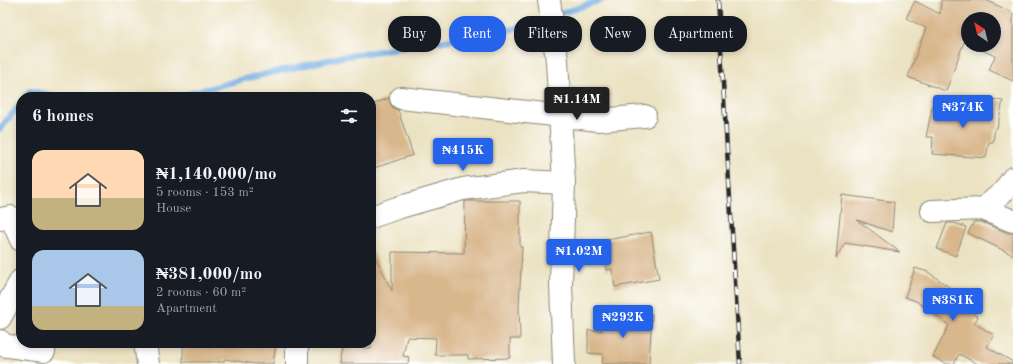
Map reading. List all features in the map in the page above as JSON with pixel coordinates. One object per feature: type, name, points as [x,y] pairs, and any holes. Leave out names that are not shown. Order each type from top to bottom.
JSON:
[{"type":"street","points":[[549,2],[557,61],[564,183],[561,285],[564,364]]},
{"type":"street","points":[[401,98],[598,120],[644,116]]},
{"type":"street","points":[[983,209],[1004,192],[1013,178]]},
{"type":"street","points":[[376,215],[463,189],[524,181],[564,183]]},
{"type":"street","points":[[932,211],[983,209],[1013,221]]},
{"type":"street","points":[[0,219],[11,217],[16,228]]},
{"type":"street","points":[[0,318],[16,289]]},
{"type":"street","points":[[0,341],[1,345],[16,348]]},
{"type":"street","points":[[17,348],[43,353]]},
{"type":"street","points":[[146,348],[148,364]]},
{"type":"street","points":[[297,364],[298,348]]},
{"type":"building","points":[[941,0],[986,0],[1013,13],[1013,81],[989,70],[995,56],[986,52],[1001,52],[1001,12],[961,12],[961,50],[946,91],[908,77],[926,28],[906,18],[915,1],[940,14]]},
{"type":"building","points":[[389,98],[393,108],[398,110],[413,155],[376,167],[376,103]]},
{"type":"building","points":[[987,98],[1003,101],[997,128],[995,128],[993,142],[989,142],[986,158],[932,154],[933,137],[926,137],[933,103],[984,112]]},
{"type":"building","points":[[842,195],[894,202],[892,232],[857,220],[900,252],[845,243],[836,258]]},
{"type":"building","points":[[465,201],[520,201],[520,247],[522,247],[519,307],[520,339],[510,339],[510,358],[468,359],[468,355],[435,355],[436,338],[407,337],[403,356],[409,357],[408,364],[339,364],[342,348],[376,348],[376,258],[392,291],[392,252],[464,253]]},
{"type":"building","points":[[974,222],[981,222],[1008,233],[1013,233],[1013,255],[968,233]]},
{"type":"building","points":[[947,223],[954,223],[966,227],[956,256],[937,249]]},
{"type":"building","points":[[651,232],[659,279],[615,287],[612,269],[606,270],[601,241]]},
{"type":"building","points":[[915,268],[928,272],[967,300],[963,305],[978,317],[974,323],[994,335],[987,347],[1013,362],[1013,364],[978,364],[959,354],[954,364],[947,364],[933,357],[949,325],[916,301],[905,297]]},
{"type":"building","points":[[602,312],[652,314],[649,364],[602,364],[603,354],[588,353],[588,330],[602,331]]},
{"type":"building","points":[[183,348],[275,348],[273,364],[255,364],[224,359],[224,362],[183,362]]},
{"type":"waterway","points":[[196,92],[244,79],[341,57],[503,32],[602,0]]},
{"type":"waterway","points":[[29,92],[35,92]]},
{"type":"waterway","points":[[0,129],[16,109]]},
{"type":"railway","points":[[718,0],[740,364]]}]
